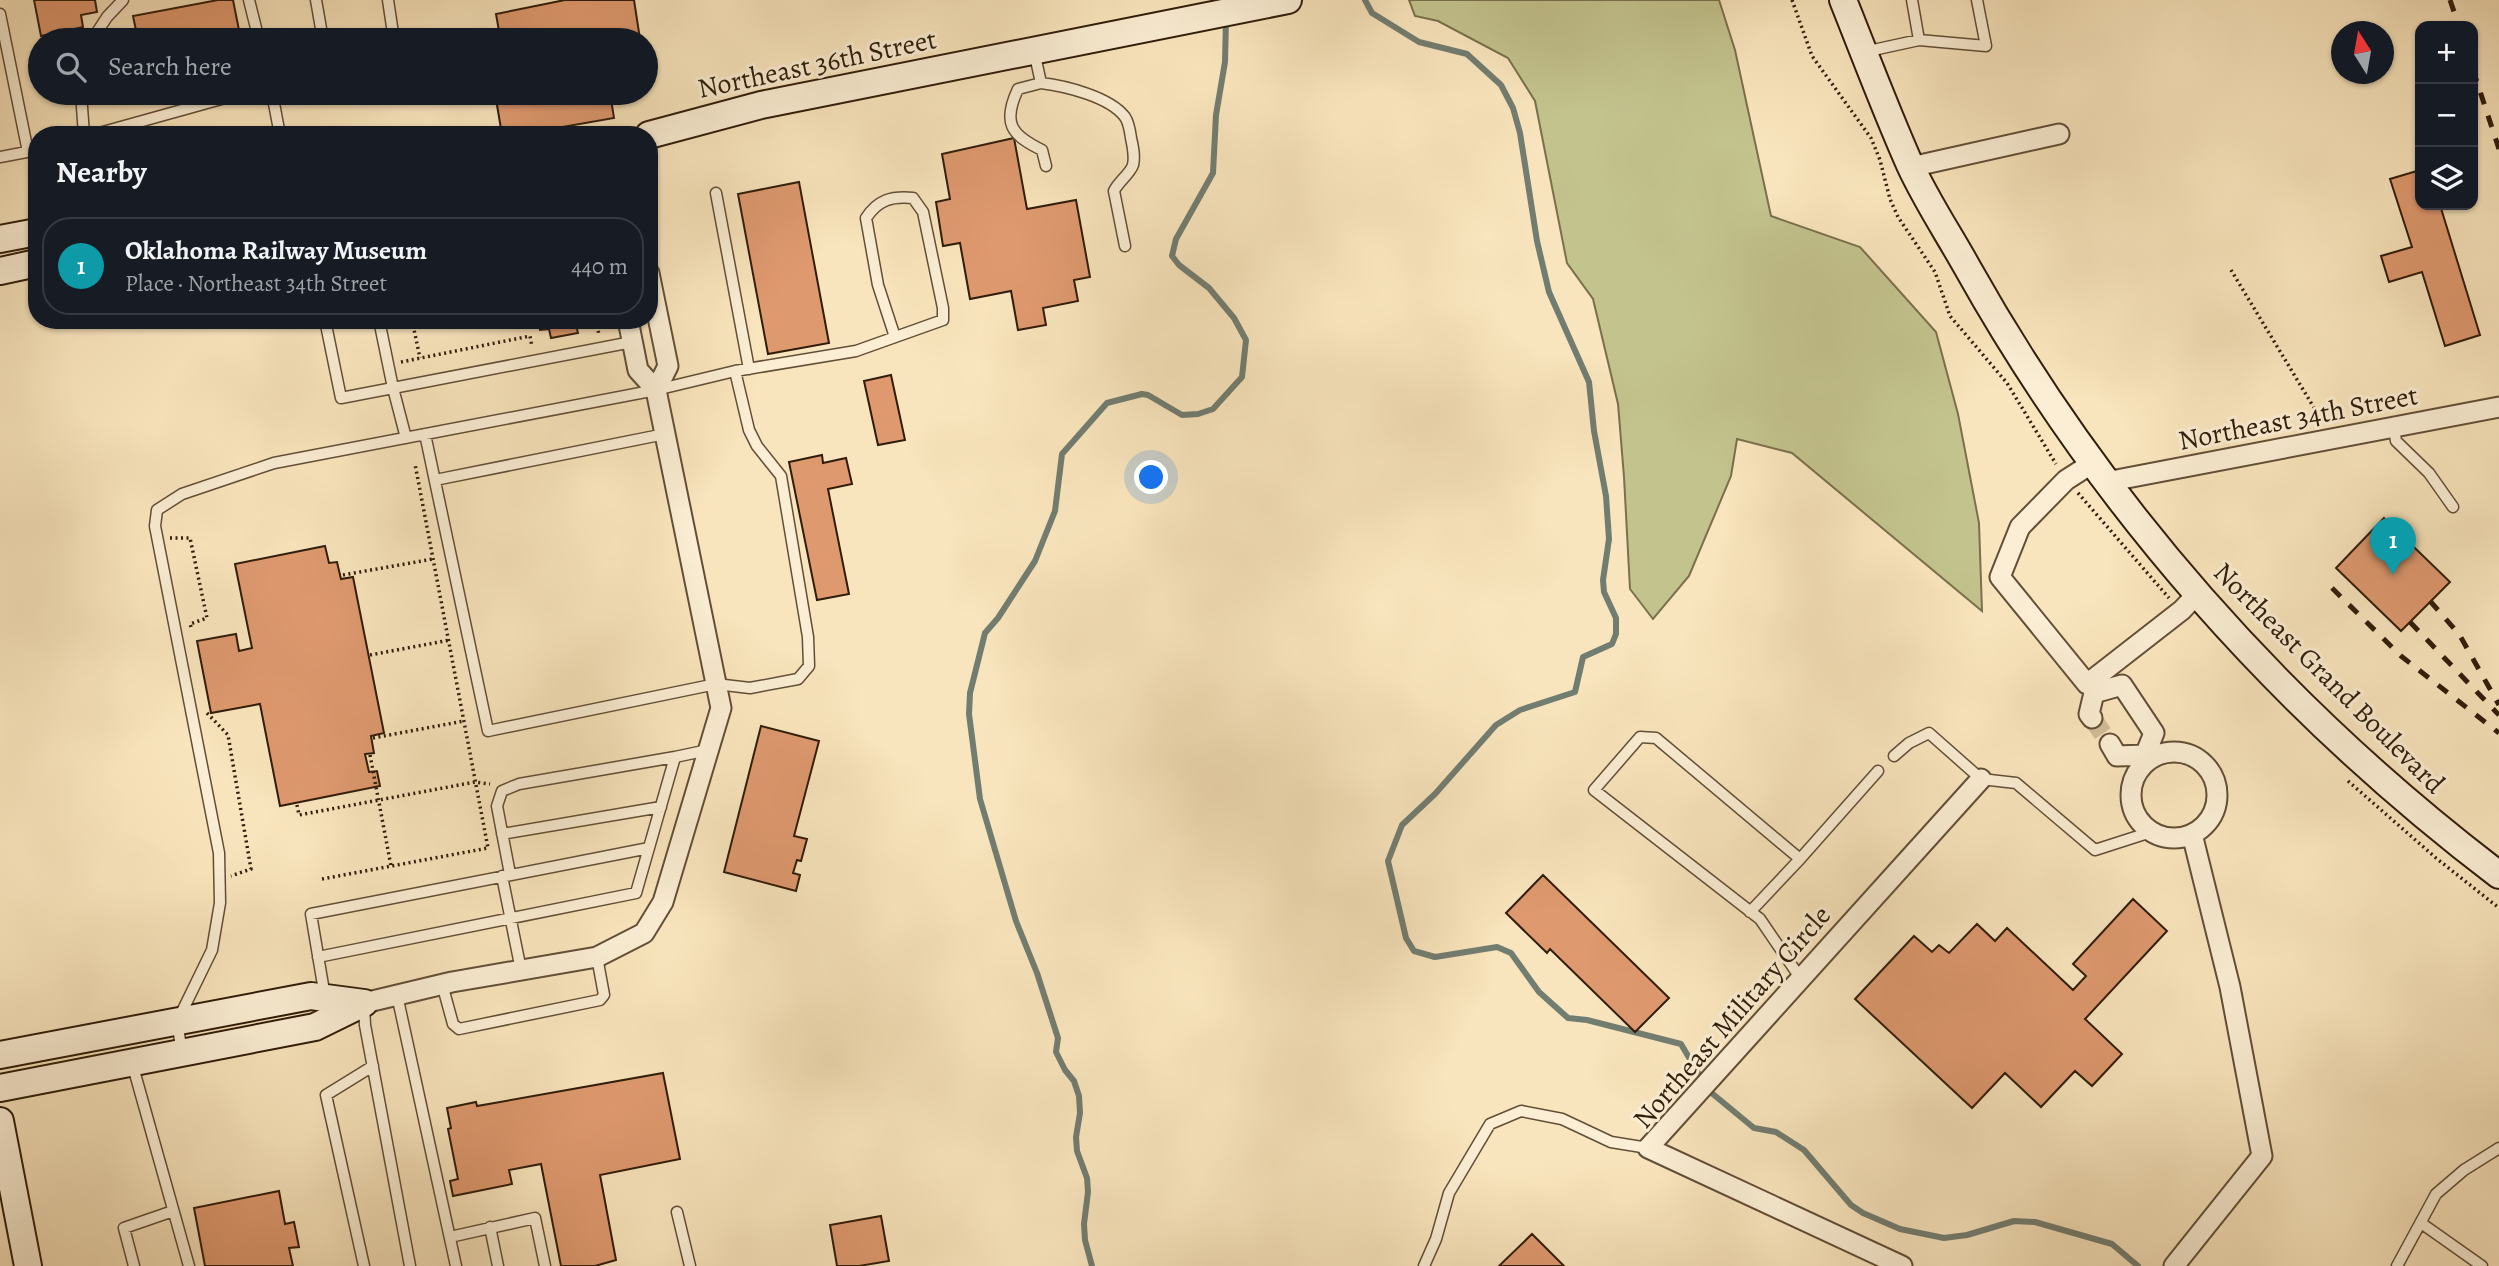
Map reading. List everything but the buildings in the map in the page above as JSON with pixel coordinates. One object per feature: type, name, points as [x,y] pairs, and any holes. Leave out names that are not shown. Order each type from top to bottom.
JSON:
[{"type":"street","name":"Northeast 36th Street","points":[[658,133],[761,104],[1288,0]]},
{"type":"street","name":"Northeast Grand Boulevard","points":[[1843,0],[1911,167],[1995,317],[2099,473],[2197,594],[2282,684],[2349,750],[2439,829],[2499,875]]},
{"type":"street","points":[[1911,167],[2059,134]]},
{"type":"street","points":[[0,239],[28,234]]},
{"type":"street","points":[[0,271],[28,265]]},
{"type":"street","points":[[656,390],[668,366],[658,317]]},
{"type":"street","points":[[0,1088],[315,1027],[364,1003],[442,984],[597,957],[644,933],[663,902],[721,708],[656,390],[638,370],[630,329]]},
{"type":"street","name":"Northeast 34th Street","points":[[2099,473],[2333,440],[2499,407]]},
{"type":"street","points":[[2092,718],[2089,714],[2091,688],[2000,577],[2020,527],[2066,480],[2099,473]]},
{"type":"street","points":[[2091,688],[2197,594]]},
{"type":"street","points":[[2091,688],[2122,685],[2154,733],[2147,757],[2132,784],[2130,798],[2133,811],[2141,823],[2151,832],[2178,838],[2192,834],[2208,820],[2217,800],[2216,786],[2211,772],[2201,761],[2188,754],[2174,752],[2147,757],[2117,755],[2110,744]]},
{"type":"street","name":"Northeast Military Circle","points":[[1902,1266],[1648,1148],[1981,779]]},
{"type":"street","points":[[2174,1266],[2262,1156],[2230,987],[2192,834]]},
{"type":"street","points":[[0,1055],[311,996],[364,1003]]},
{"type":"street","points":[[0,1121],[28,1266]]},
{"type":"lane","points":[[249,0],[256,28]]},
{"type":"lane","points":[[316,0],[321,28]]},
{"type":"lane","points":[[388,0],[392,28]]},
{"type":"lane","points":[[1912,0],[1919,40]]},
{"type":"lane","points":[[1863,52],[1919,40],[1986,46],[1977,0]]},
{"type":"lane","points":[[101,28],[121,1]]},
{"type":"lane","points":[[0,14],[28,134]]},
{"type":"lane","points":[[1034,50],[1041,83]]},
{"type":"lane","points":[[1046,166],[1042,150],[1013,131],[1014,98],[1018,89],[1041,83],[1060,85],[1095,97],[1127,119],[1134,150],[1132,168],[1114,191],[1125,246]]},
{"type":"lane","points":[[82,105],[83,126]]},
{"type":"lane","points":[[124,126],[200,105]]},
{"type":"lane","points":[[274,105],[278,126]]},
{"type":"lane","points":[[0,157],[28,152]]},
{"type":"lane","points":[[716,193],[748,369]]},
{"type":"lane","points":[[183,1053],[177,1021],[212,950],[219,903],[219,853],[212,806],[155,526],[157,510],[182,494],[274,463],[656,390],[735,371],[856,351],[943,320],[943,308],[923,212],[913,198],[900,196],[876,204],[866,219],[878,285],[895,337]]},
{"type":"lane","points":[[328,329],[341,398],[632,342]]},
{"type":"lane","points":[[381,329],[406,438]]},
{"type":"lane","points":[[425,434],[488,731],[716,684],[750,688],[798,679],[809,666],[808,637],[781,476],[748,430],[735,371]]},
{"type":"lane","points":[[2394,428],[2396,442],[2429,473],[2453,507]]},
{"type":"lane","points":[[435,480],[665,434]]},
{"type":"lane","points":[[1894,756],[1909,743],[1929,733],[1981,779],[2016,783],[2095,850],[2151,832]]},
{"type":"lane","points":[[1800,859],[1656,738],[1640,737],[1594,790],[1760,919],[1801,978]]},
{"type":"lane","points":[[521,970],[511,917],[497,806],[503,790],[519,784],[708,750]]},
{"type":"lane","points":[[318,957],[636,894],[675,757]]},
{"type":"lane","points":[[1750,912],[1878,771]]},
{"type":"lane","points":[[502,834],[661,807]]},
{"type":"lane","points":[[325,998],[311,914],[649,848]]},
{"type":"lane","points":[[442,984],[453,1024],[459,1029],[600,1000],[604,995],[597,957]]},
{"type":"lane","points":[[397,995],[456,1266]]},
{"type":"lane","points":[[364,1003],[365,1025],[410,1266]]},
{"type":"lane","points":[[132,1063],[189,1266]]},
{"type":"lane","points":[[364,1266],[326,1095],[373,1066]]},
{"type":"lane","points":[[1424,1266],[1436,1239],[1449,1193],[1490,1124],[1521,1111],[1562,1119],[1611,1142],[1648,1148]]},
{"type":"lane","points":[[2397,1266],[2436,1194],[2464,1170],[2499,1148]]},
{"type":"lane","points":[[134,1266],[124,1228],[173,1211]]},
{"type":"lane","points":[[677,1212],[690,1266]]},
{"type":"lane","points":[[450,1237],[535,1218],[545,1266]]},
{"type":"lane","points":[[2421,1223],[2482,1266]]},
{"type":"lane","points":[[490,1227],[498,1266]]},
{"type":"path","points":[[2231,270],[2333,440]]},
{"type":"path","points":[[414,329],[420,359]]},
{"type":"path","points":[[598,329],[599,337]]},
{"type":"path","points":[[388,365],[530,336],[533,351]]},
{"type":"path","points":[[322,879],[488,848],[415,464]]},
{"type":"path","points":[[169,538],[190,538],[207,618],[190,624],[193,637]]},
{"type":"path","points":[[343,575],[433,559]]},
{"type":"path","points":[[370,655],[468,636]]},
{"type":"path","points":[[205,701],[207,714],[228,735],[251,869],[219,880]]},
{"type":"path","points":[[373,738],[464,721]]},
{"type":"path","points":[[370,755],[391,866]]},
{"type":"path","points":[[297,805],[299,815],[475,782],[496,784],[503,790]]},
{"type":"green space","points":[[1409,0],[1719,0],[1735,50],[1771,216],[1860,247],[1936,332],[1958,414],[1979,523],[1982,611],[1792,453],[1737,439],[1731,476],[1689,576],[1653,619],[1630,589],[1618,404],[1593,299],[1567,263],[1535,101],[1508,58],[1438,21],[1415,16]]},
{"type":"waterway","points":[[1365,0],[1372,13],[1419,42],[1467,54],[1501,85],[1513,108],[1549,292],[1589,382],[1594,431],[1606,496],[1609,539],[1603,580],[1604,592],[1616,618],[1616,634],[1612,644],[1583,657],[1575,692],[1520,710],[1496,725],[1435,794],[1402,825],[1388,861],[1406,938],[1414,951],[1435,957],[1497,947],[1511,953],[1539,992],[1568,1018],[1587,1020],[1681,1044],[1708,1090],[1754,1128],[1776,1132],[1804,1150],[1851,1205],[1863,1213],[1900,1229],[1944,1238],[1967,1235],[2014,1221],[2035,1222],[2112,1244],[2138,1266]]},
{"type":"waterway","points":[[1092,1266],[1084,1224],[1087,1178],[1077,1151],[1079,1096],[1074,1081],[1056,1052],[1058,1038],[1037,973],[1016,921],[980,799],[969,714],[970,693],[985,633],[998,618],[1035,561],[1055,511],[1062,454],[1107,403],[1142,394],[1182,415],[1198,414],[1213,409],[1242,377],[1246,340],[1234,318],[1209,288],[1179,265],[1172,256],[1176,239],[1213,173],[1216,115],[1225,62],[1226,20]]},
{"type":"tunnel","points":[[2092,718],[2110,744]]},
{"type":"railway","points":[[2450,0],[2457,21]]},
{"type":"railway","points":[[2478,84],[2499,149]]},
{"type":"railway","points":[[2332,588],[2401,656],[2499,733]]},
{"type":"railway","points":[[2430,601],[2459,634],[2499,705]]},
{"type":"railway","points":[[2410,622],[2499,715]]},
{"type":"place","name":"Oklahoma Railway Museum","points":[[2393,575]]}]
